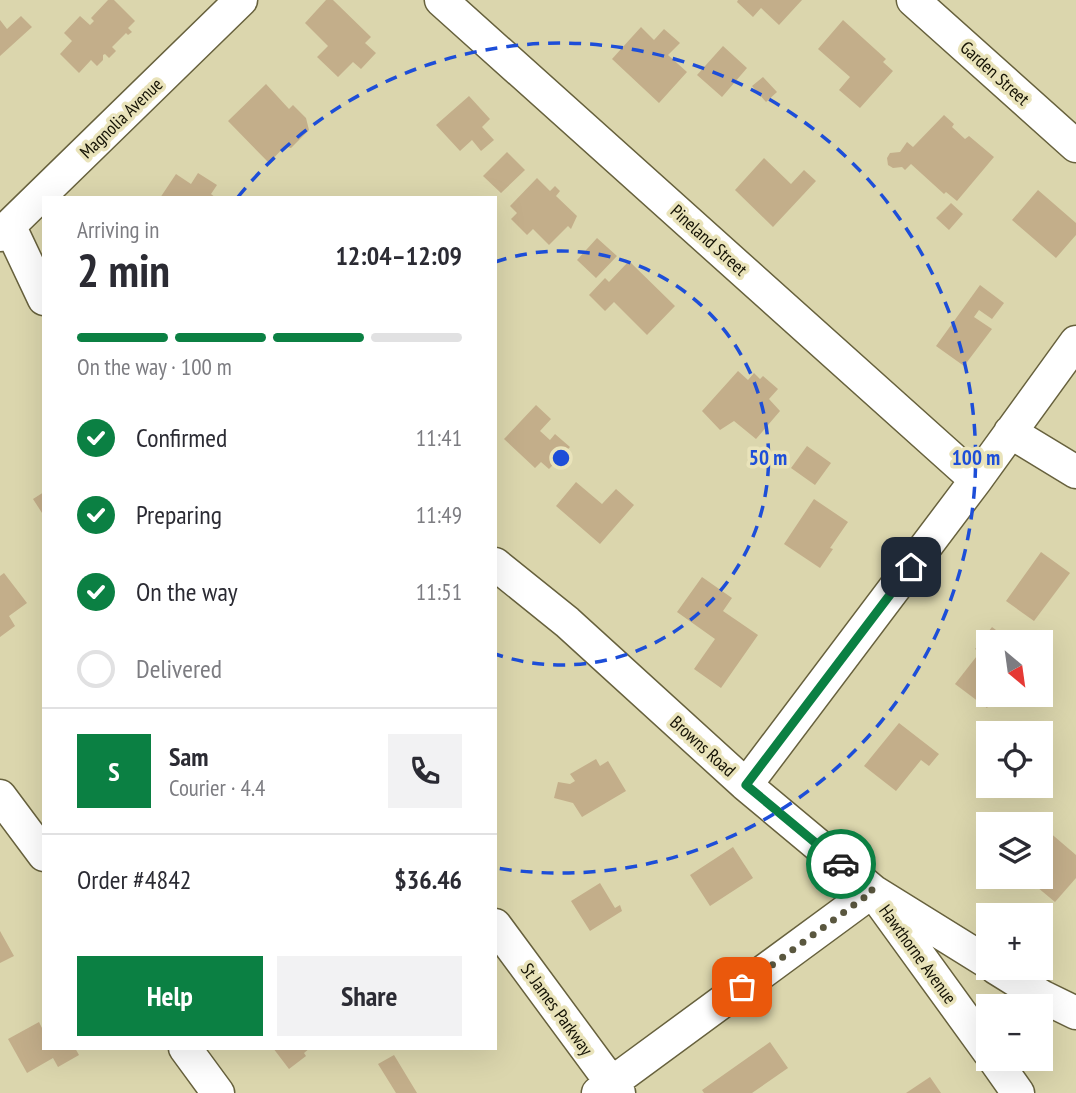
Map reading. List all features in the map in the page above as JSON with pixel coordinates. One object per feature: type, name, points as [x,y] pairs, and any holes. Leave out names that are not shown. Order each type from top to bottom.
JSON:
[{"type":"street","name":"Magnolia Avenue","points":[[3,226],[242,0]]},
{"type":"street","name":"Pineland Street","points":[[441,0],[976,480]]},
{"type":"street","name":"Garden Street","points":[[913,0],[1076,146]]},
{"type":"street","points":[[3,226],[42,242]]},
{"type":"street","points":[[3,226],[42,295]]},
{"type":"street","points":[[746,785],[976,480],[1076,342]]},
{"type":"street","points":[[1010,432],[1076,472]]},
{"type":"street","name":"Browns Road","points":[[497,566],[567,622],[746,785],[873,891],[976,955]]},
{"type":"street","points":[[0,796],[42,852]]},
{"type":"street","points":[[609,1090],[873,891]]},
{"type":"street","name":"Hawthorne Avenue","points":[[873,891],[976,1034]]},
{"type":"street","name":"St James Parkway","points":[[497,928],[609,1090]]},
{"type":"street","points":[[1015,980],[1042,997],[1076,1013]]},
{"type":"street","points":[[187,1050],[218,1093]]},
{"type":"street","points":[[1002,1071],[1018,1093]]},
{"type":"building","points":[[108,0],[114,0],[135,21],[128,28],[132,32],[128,35],[126,33],[112,47],[116,51],[109,58],[103,55],[103,60],[97,66],[91,60],[79,73],[60,54],[72,41],[64,33],[80,16],[90,25],[94,21],[91,18]]},
{"type":"building","points":[[326,0],[333,0],[371,37],[365,43],[376,53],[361,69],[353,62],[338,77],[317,57],[328,46],[305,23]]},
{"type":"building","points":[[738,0],[802,0],[779,25],[761,8],[753,17]]},
{"type":"building","points":[[21,16],[32,27],[0,56],[0,20],[7,29]]},
{"type":"building","points":[[843,20],[886,59],[883,62],[893,71],[860,108],[839,90],[850,77],[818,49]]},
{"type":"building","points":[[641,27],[654,40],[664,29],[680,43],[668,55],[687,72],[659,103],[612,59]]},
{"type":"building","points":[[723,46],[747,68],[722,97],[697,75]]},
{"type":"building","points":[[763,77],[777,92],[766,102],[752,86]]},
{"type":"building","points":[[266,84],[289,109],[293,105],[306,118],[309,130],[291,148],[285,146],[269,163],[228,121]]},
{"type":"building","points":[[469,96],[490,119],[482,127],[494,140],[481,151],[472,140],[460,151],[436,125]]},
{"type":"building","points":[[944,115],[965,139],[969,136],[994,157],[957,201],[946,192],[944,194],[911,164],[905,170],[888,165],[887,158],[890,153],[900,152],[907,142],[913,147]]},
{"type":"building","points":[[507,152],[525,170],[501,193],[483,176]]},
{"type":"building","points":[[764,158],[791,184],[804,170],[816,181],[773,227],[735,190]]},
{"type":"building","points":[[198,173],[217,185],[211,194],[214,196],[161,196],[176,174],[191,184]]},
{"type":"building","points":[[537,178],[550,191],[555,186],[560,191],[556,196],[577,216],[571,229],[568,226],[549,245],[533,229],[527,235],[511,219],[517,213],[510,206]]},
{"type":"building","points":[[1038,190],[1076,223],[1076,235],[1056,258],[1012,220]]},
{"type":"building","points":[[951,203],[963,214],[949,230],[936,218]]},
{"type":"building","points":[[597,238],[617,256],[596,278],[577,260]]},
{"type":"building","points":[[629,261],[675,306],[647,335],[614,302],[605,311],[589,295],[605,278],[609,282]]},
{"type":"building","points":[[980,285],[1004,303],[992,319],[979,310],[974,317],[992,329],[964,366],[936,346]]},
{"type":"building","points":[[738,371],[748,380],[754,373],[760,379],[763,376],[778,389],[769,399],[780,411],[756,439],[734,421],[720,430],[702,411]]},
{"type":"building","points":[[536,405],[551,419],[540,431],[550,440],[555,434],[570,447],[549,469],[541,462],[535,468],[504,439]]},
{"type":"building","points":[[807,446],[831,463],[815,485],[791,468]]},
{"type":"building","points":[[576,482],[602,504],[616,489],[634,505],[600,544],[556,506]]},
{"type":"building","points":[[42,493],[42,513],[33,499]]},
{"type":"building","points":[[814,499],[848,522],[820,568],[784,544]]},
{"type":"building","points":[[1041,552],[1070,573],[1034,621],[1006,601]]},
{"type":"building","points":[[4,573],[27,603],[9,616],[15,626],[0,637],[0,576]]},
{"type":"building","points":[[702,577],[732,598],[723,611],[758,635],[721,688],[694,669],[715,639],[677,612]]},
{"type":"building","points":[[976,657],[976,700],[955,684]]},
{"type":"building","points":[[899,723],[939,754],[929,766],[921,760],[896,791],[864,766]]},
{"type":"building","points":[[596,759],[600,766],[608,761],[626,791],[582,817],[573,803],[554,798],[558,782],[570,784],[575,781],[570,774]]},
{"type":"building","points":[[1053,835],[1076,855],[1076,878],[1055,902],[1039,889],[1053,889]]},
{"type":"building","points":[[733,847],[753,878],[710,906],[690,875]]},
{"type":"building","points":[[600,883],[615,908],[620,905],[622,911],[590,931],[571,901]]},
{"type":"building","points":[[0,931],[14,956],[0,963]]},
{"type":"building","points":[[39,1022],[42,1028],[42,1050],[76,1050],[79,1055],[58,1067],[53,1058],[27,1073],[8,1039]]},
{"type":"building","points":[[770,1042],[788,1068],[752,1093],[704,1093],[702,1090]]},
{"type":"building","points":[[275,1050],[308,1050],[304,1053],[306,1056],[289,1069]]},
{"type":"building","points":[[394,1055],[417,1093],[396,1093],[378,1064]]},
{"type":"building","points":[[930,1077],[941,1093],[906,1093]]},
{"type":"way so far","points":[[742,987],[873,891],[841,864]]},
{"type":"route","points":[[841,864],[746,785],[911,567]]}]
